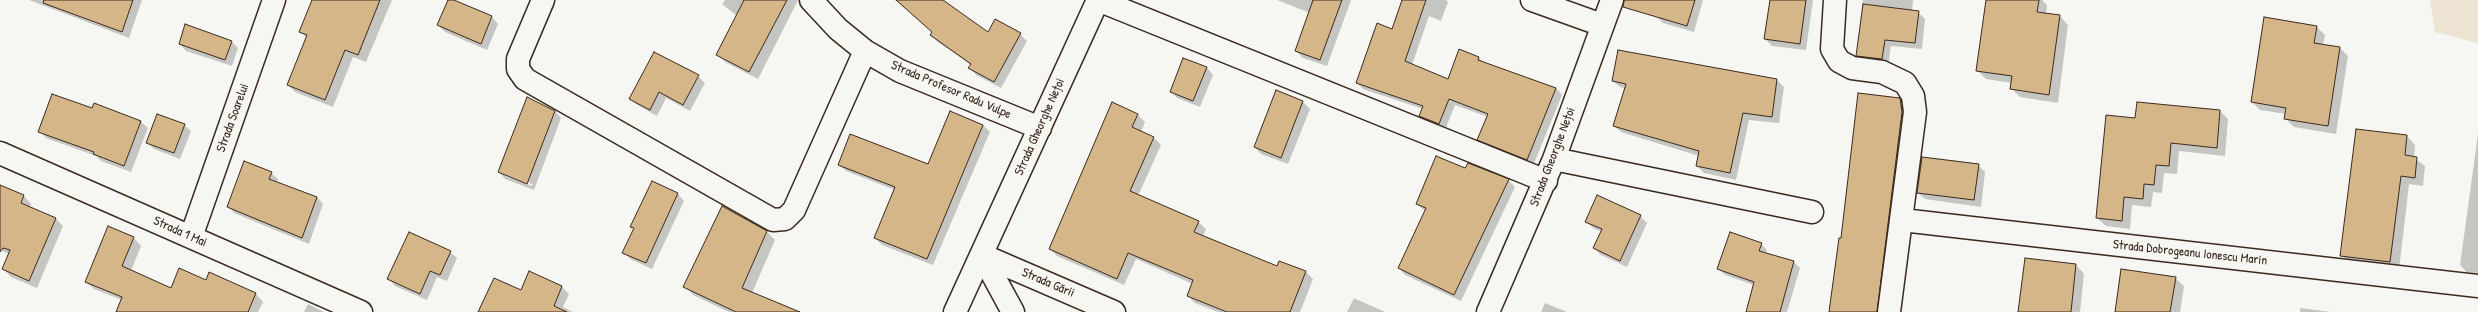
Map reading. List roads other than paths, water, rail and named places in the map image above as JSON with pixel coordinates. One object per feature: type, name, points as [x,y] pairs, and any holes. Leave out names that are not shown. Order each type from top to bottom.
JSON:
[{"type":"street","name":"Strada Soarelui","points":[[191,237],[274,0]]},
{"type":"street","points":[[543,0],[518,58],[518,69],[525,79],[773,220],[784,219],[794,210],[865,50]]},
{"type":"street","name":"Strada Profesor Radu Vulpe","points":[[812,0],[838,29],[865,50],[900,70],[1040,128]]},
{"type":"street","points":[[1098,0],[1546,180]]},
{"type":"street","name":"Strada Gheorghe Nețoi","points":[[955,312],[1098,0]]},
{"type":"street","points":[[1532,0],[1602,25]]},
{"type":"street","name":"Strada Gheorghe Nețoi","points":[[1488,312],[1546,180],[1612,0]]},
{"type":"street","points":[[1835,0],[1832,49],[1839,61],[1852,68],[1882,72],[1905,82],[1913,96],[1915,112],[1889,312]]},
{"type":"street","name":"Strada 1 Mai","points":[[0,153],[361,312]]},
{"type":"street","points":[[1554,159],[1812,212]]},
{"type":"street","name":"Strada Dobrogeanu Ionescu Marin","points":[[1902,220],[2478,286]]},
{"type":"street","points":[[982,255],[1013,312]]},
{"type":"street","name":"Strada Gării","points":[[982,255],[1114,312]]}]
